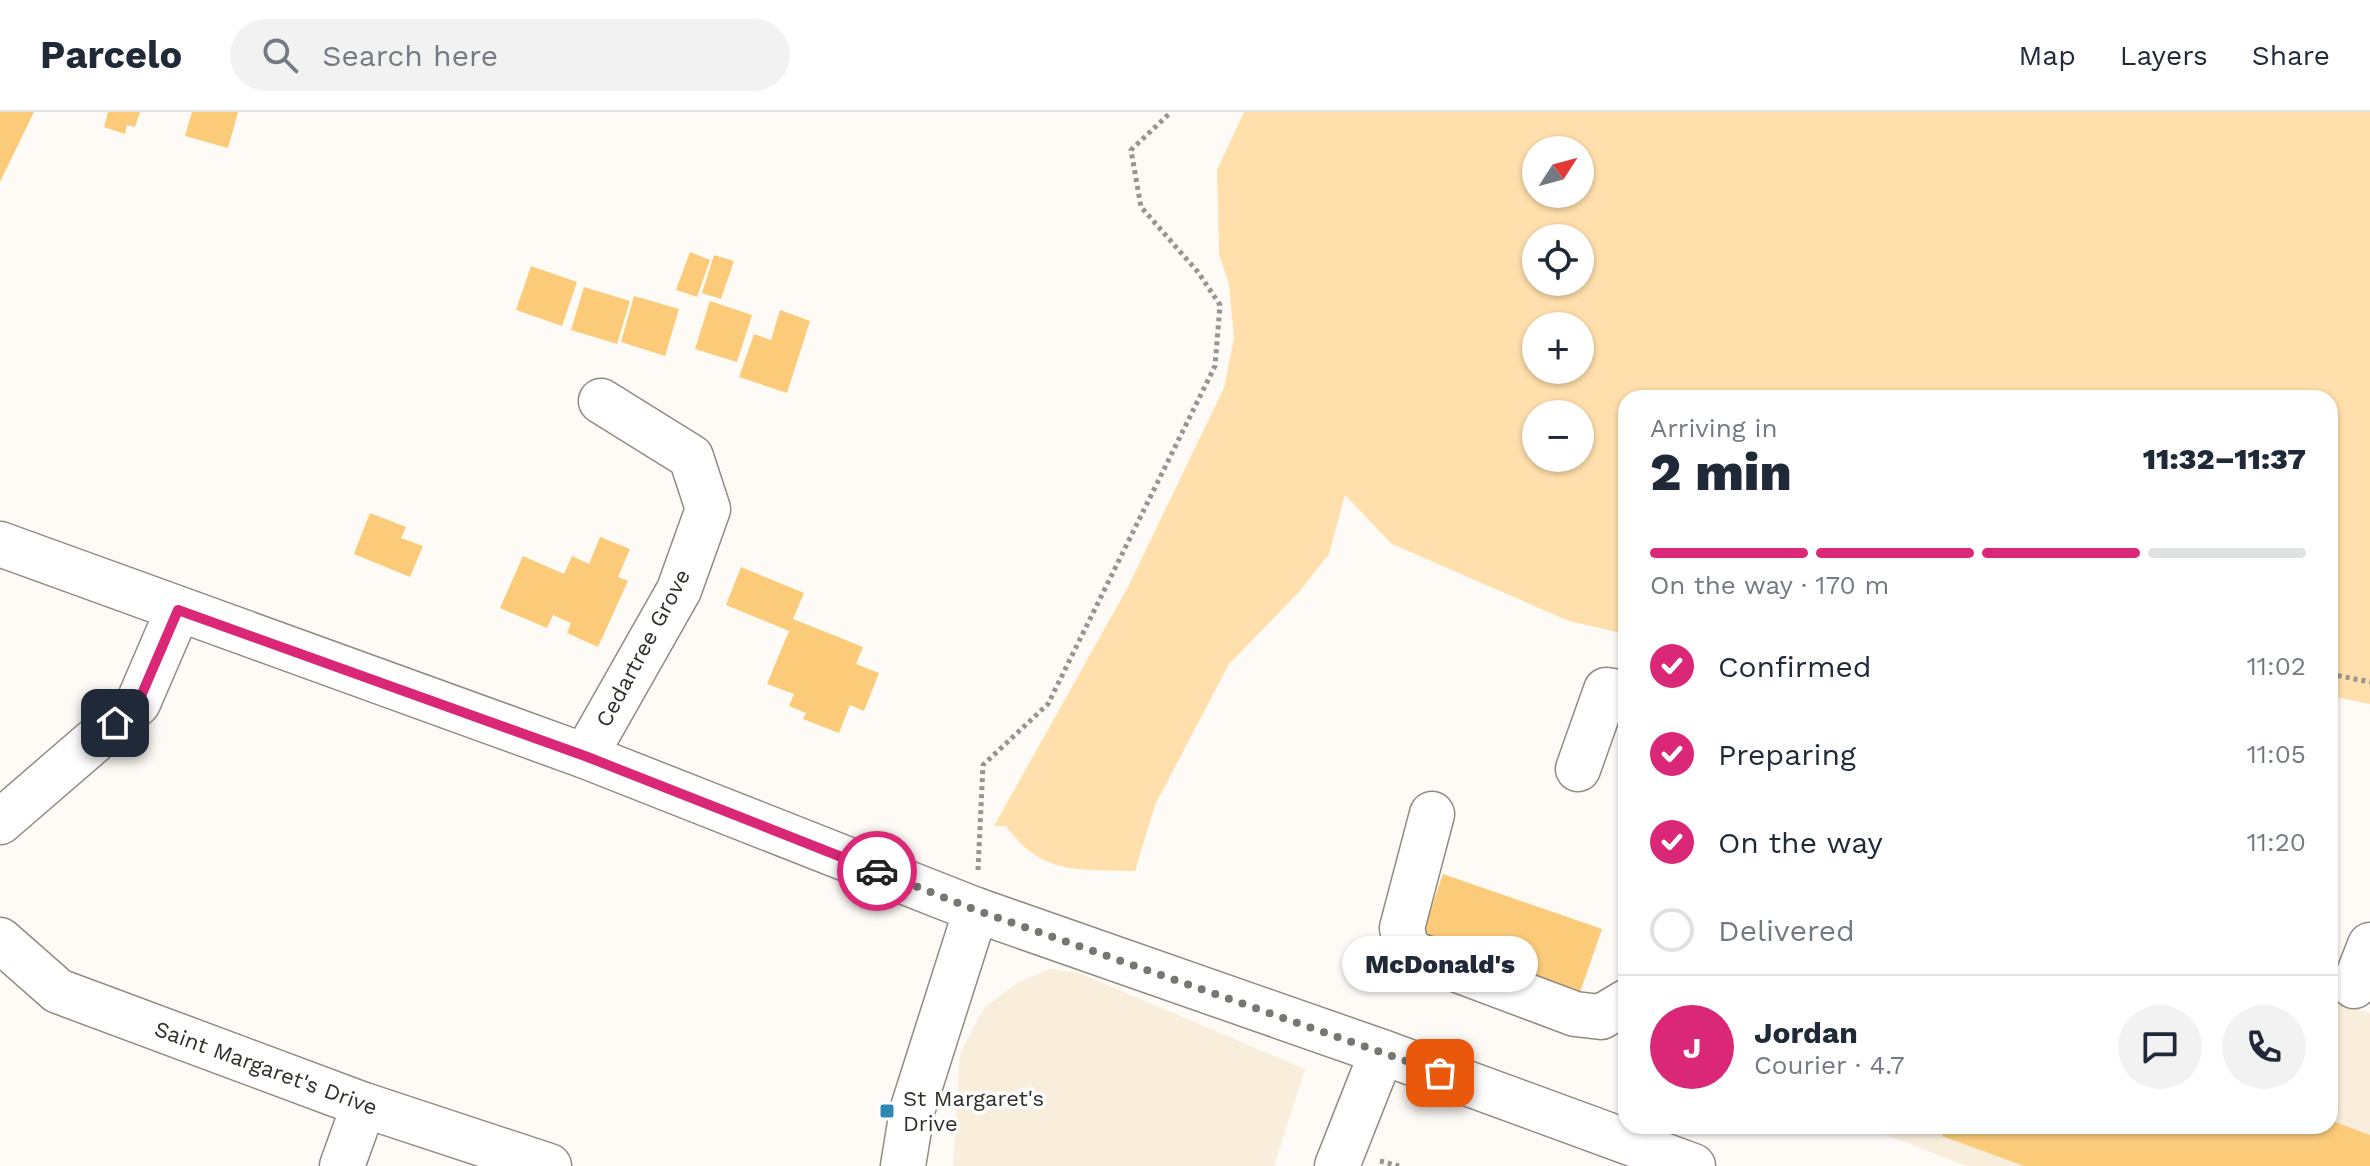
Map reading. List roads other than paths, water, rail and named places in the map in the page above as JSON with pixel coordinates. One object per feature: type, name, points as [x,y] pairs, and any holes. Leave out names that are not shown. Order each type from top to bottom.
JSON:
[{"type":"main road","name":"Cedartree Grove","points":[[585,756],[679,590],[708,509],[691,457],[601,401]]},
{"type":"main road","points":[[0,544],[585,756],[976,910],[1382,1052],[1618,1127]]},
{"type":"main road","points":[[0,822],[138,703],[178,610]]},
{"type":"main road","points":[[1578,769],[1602,688]]},
{"type":"main road","points":[[1432,814],[1402,928],[1407,951],[1575,1014],[1601,1017],[1618,1007]]},
{"type":"main road","points":[[903,1166],[912,1111],[976,910]]},
{"type":"main road","name":"Saint Margaret's Drive","points":[[0,940],[58,991],[364,1105],[549,1166]]},
{"type":"main road","points":[[2351,985],[2370,945]]},
{"type":"main road","points":[[1337,1166],[1382,1052]]},
{"type":"main road","points":[[342,1166],[364,1105]]},
{"type":"main road","points":[[1651,1137],[1693,1166]]},
{"type":"place","name":"McDonald's","points":[[1440,1073]]},
{"type":"place","name":"St Margaret's Drive","points":[[887,1111]]}]
